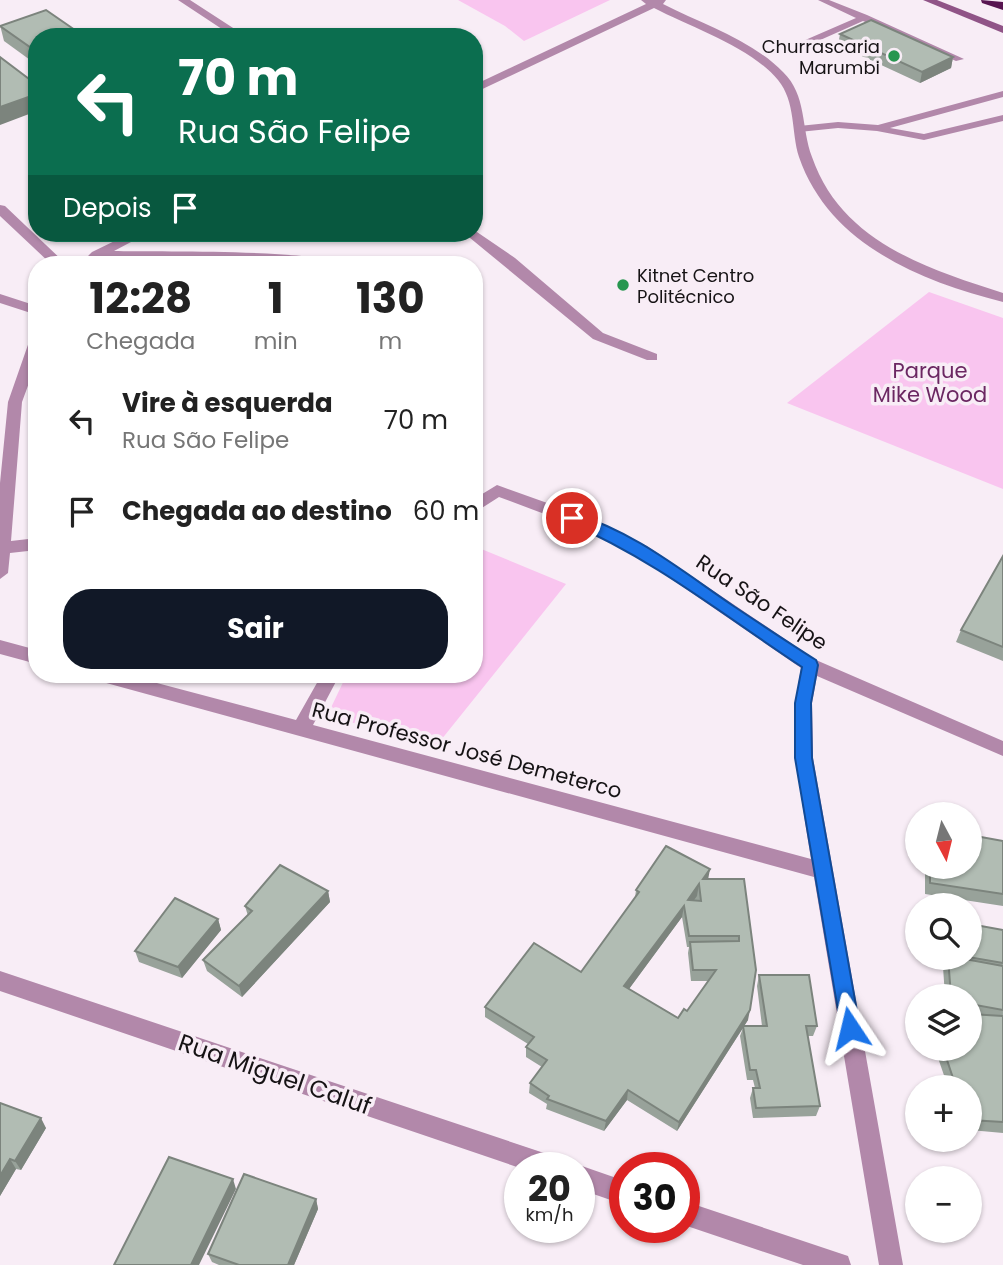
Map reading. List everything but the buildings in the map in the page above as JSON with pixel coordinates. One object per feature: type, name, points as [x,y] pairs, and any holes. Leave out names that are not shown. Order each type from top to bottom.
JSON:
[{"type":"highway","points":[[987,0],[1003,6]]},
{"type":"main road","points":[[928,0],[1003,30]]},
{"type":"street","points":[[183,0],[228,28]]},
{"type":"street","points":[[483,86],[654,1],[747,53],[781,76],[791,91],[804,153],[816,185],[844,224],[888,256],[1003,298]]},
{"type":"street","points":[[0,209],[28,235]]},
{"type":"street","points":[[35,242],[50,256]]},
{"type":"street","points":[[99,256],[125,242]]},
{"type":"street","points":[[482,242],[598,336],[652,357]]},
{"type":"street","points":[[0,298],[28,308]]},
{"type":"street","points":[[0,573],[7,400],[28,357]]},
{"type":"street","name":"Rua São Felipe","points":[[483,501],[497,490],[572,518],[641,550],[810,665],[1003,750]]},
{"type":"street","points":[[2,548],[28,545]]},
{"type":"street","points":[[0,647],[28,655]]},
{"type":"street","points":[[810,665],[801,730],[891,1265]]},
{"type":"street","name":"Rua Professor José Demeterco","points":[[132,683],[823,871]]},
{"type":"street","points":[[301,729],[326,683]]},
{"type":"street","name":"Rua Miguel Caluf","points":[[0,981],[506,1152]]},
{"type":"street","points":[[700,1218],[839,1265]]},
{"type":"lane","points":[[822,0],[959,59]]},
{"type":"lane","points":[[806,43],[864,17]]},
{"type":"lane","points":[[877,128],[1003,94]]},
{"type":"lane","points":[[799,130],[838,125],[877,128],[924,137],[1003,118]]},
{"type":"green space","points":[[458,0],[610,0],[524,41],[505,26]]},
{"type":"green space","name":"Parque Mike Wood","points":[[929,292],[1003,318],[1003,489],[787,403]]},
{"type":"green space","points":[[483,550],[566,584],[437,745],[327,716],[343,683],[483,683]]},
{"type":"place","name":"Churrascaria Marumbi","points":[[894,56]]},
{"type":"place","name":"Kitnet Centro Politécnico","points":[[623,285]]},
{"type":"route","points":[[572,518],[641,550],[671,568],[770,640],[810,665],[801,730],[804,758],[850,1028]]}]
